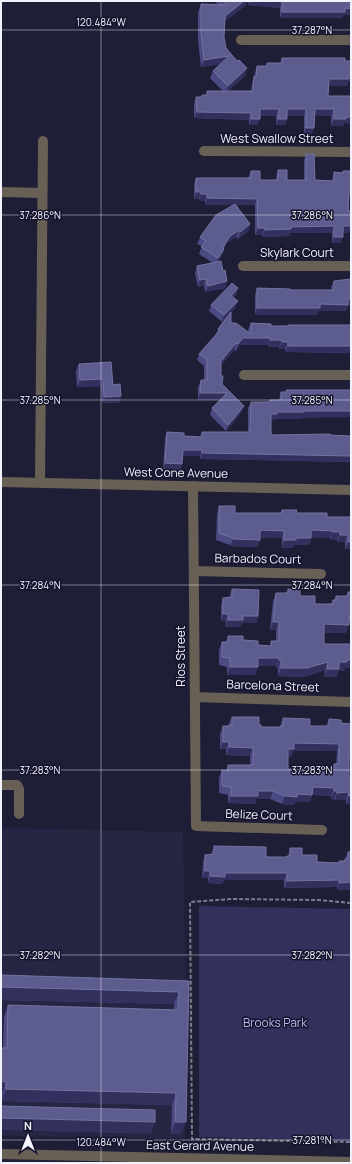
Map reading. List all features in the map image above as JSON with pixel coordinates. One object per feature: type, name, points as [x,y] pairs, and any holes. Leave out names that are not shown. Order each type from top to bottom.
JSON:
[{"type":"street","points":[[241,40],[351,40]]},
{"type":"street","points":[[40,482],[43,141]]},
{"type":"street","name":"West Swallow Street","points":[[204,151],[351,152]]},
{"type":"street","points":[[1,192],[42,193]]},
{"type":"street","name":"Skylark Court","points":[[243,266],[351,266]]},
{"type":"street","points":[[244,375],[351,375]]},
{"type":"street","name":"West Cone Avenue","points":[[1,482],[351,490]]},
{"type":"street","name":"Rios Street","points":[[193,486],[196,826]]},
{"type":"street","name":"Barbados Court","points":[[194,571],[321,574]]},
{"type":"street","name":"Barcelona Street","points":[[195,697],[351,702]]},
{"type":"street","points":[[1,785],[17,785],[19,790],[19,814]]},
{"type":"street","name":"Belize Court","points":[[196,826],[322,830]]},
{"type":"street","name":"East Gerard Avenue","points":[[1,1154],[351,1162]]},
{"type":"path","points":[[351,903],[318,900],[231,899],[190,902],[192,1139],[351,1142]]},
{"type":"shaded area","points":[[1,828],[183,832],[186,987],[185,1139],[1,1136]]},
{"type":"green space","name":"Brooks Park","points":[[199,906],[351,909],[351,1141],[199,1137]]},
{"type":"building","points":[[224,1],[244,1],[225,16],[224,37],[226,48],[237,61],[239,60],[247,68],[228,86],[213,71],[229,56],[204,60],[201,33],[201,4],[227,5]]},
{"type":"building","points":[[282,1],[351,1],[351,9],[345,8],[345,12],[282,12]]},
{"type":"building","points":[[282,58],[345,58],[345,61],[351,61],[351,75],[349,75],[349,79],[329,79],[328,96],[351,96],[351,117],[346,117],[346,119],[334,119],[334,109],[315,109],[314,128],[306,128],[306,109],[287,109],[287,119],[278,119],[279,109],[260,109],[260,119],[251,119],[251,113],[197,112],[196,97],[207,95],[207,91],[253,91],[254,76],[256,78],[257,66],[267,66],[267,63],[282,63]]},
{"type":"building","points":[[306,154],[314,154],[315,180],[334,181],[334,172],[343,173],[343,171],[351,171],[351,191],[349,191],[348,211],[351,211],[351,226],[343,226],[343,237],[334,237],[334,226],[291,227],[291,229],[265,230],[265,228],[258,228],[257,199],[207,198],[207,194],[196,192],[196,178],[251,178],[251,171],[260,171],[260,180],[278,180],[278,170],[287,170],[287,180],[306,180]]},
{"type":"building","points":[[235,204],[250,224],[240,232],[239,230],[229,237],[218,258],[201,247],[206,241],[200,237],[216,215]]},
{"type":"building","points":[[221,261],[223,271],[225,270],[227,281],[208,286],[206,279],[200,280],[197,266]]},
{"type":"building","points":[[351,279],[351,299],[348,299],[348,305],[320,304],[320,308],[257,308],[257,288],[334,290],[334,281]]},
{"type":"building","points":[[232,283],[238,288],[231,296],[238,301],[224,315],[211,305]]},
{"type":"building","points":[[231,312],[231,323],[236,323],[251,334],[251,323],[271,324],[271,326],[351,325],[351,346],[288,346],[288,342],[282,342],[282,340],[270,340],[270,338],[243,338],[238,344],[236,343],[221,361],[221,376],[223,376],[222,384],[244,406],[228,425],[212,408],[227,393],[200,393],[201,380],[207,380],[207,359],[199,354],[220,330],[218,329]]},
{"type":"building","points":[[111,362],[113,385],[120,384],[121,396],[104,397],[103,379],[80,380],[79,364]]},
{"type":"building","points":[[286,390],[351,390],[351,411],[277,412],[277,414],[271,414],[271,434],[330,434],[351,436],[351,456],[202,453],[202,450],[183,450],[182,464],[165,463],[167,432],[184,433],[184,436],[202,437],[202,432],[250,432],[251,402],[281,400],[281,392],[287,392]]},
{"type":"building","points":[[219,506],[235,506],[235,513],[282,513],[282,510],[297,510],[296,513],[327,513],[327,517],[351,517],[351,542],[348,542],[348,535],[340,535],[340,532],[311,530],[311,538],[296,538],[296,540],[284,540],[284,531],[260,530],[260,540],[233,539],[219,533]]},
{"type":"building","points":[[232,589],[259,590],[258,616],[243,616],[243,620],[228,620],[228,614],[223,614],[223,598],[232,597]]},
{"type":"building","points":[[288,589],[300,590],[300,596],[315,596],[315,604],[333,604],[333,600],[336,600],[336,596],[348,596],[348,592],[351,592],[349,625],[324,624],[324,644],[351,644],[351,660],[347,660],[347,662],[339,662],[339,669],[327,669],[328,662],[307,668],[281,668],[281,660],[279,660],[279,658],[258,658],[258,667],[230,667],[230,658],[222,657],[222,642],[228,642],[228,636],[243,636],[243,640],[258,641],[258,645],[271,646],[271,641],[279,641],[279,622],[273,622],[276,593],[288,593]]},
{"type":"building","points":[[232,717],[259,717],[259,725],[261,725],[261,727],[283,726],[283,718],[310,719],[310,726],[329,726],[329,719],[341,720],[341,723],[351,724],[349,777],[351,777],[351,796],[349,796],[348,792],[337,793],[337,791],[334,791],[334,788],[313,787],[312,795],[297,794],[297,797],[285,796],[273,791],[258,791],[258,796],[231,796],[231,787],[222,786],[222,770],[228,771],[228,765],[253,765],[253,748],[229,747],[229,742],[223,742],[223,726],[232,725]],"holes":[[[294,743],[339,744],[339,764],[334,764],[334,770],[288,769],[288,749],[294,749]]]},
{"type":"building","points":[[214,846],[266,847],[266,857],[287,857],[290,856],[290,848],[302,848],[302,855],[317,855],[317,862],[339,863],[339,861],[345,861],[345,859],[348,859],[348,852],[351,852],[351,882],[339,883],[339,880],[287,881],[287,873],[225,873],[225,877],[210,876],[210,871],[205,871],[205,855],[214,854]]},
{"type":"building","points":[[1,975],[189,981],[186,1122],[175,1122],[176,1093],[6,1089],[6,1082],[1,1081],[1,1048],[7,1048],[8,1005],[178,1010],[179,992],[1,987]]},
{"type":"building","points":[[1,1106],[155,1110],[155,1122],[1,1118]]}]
